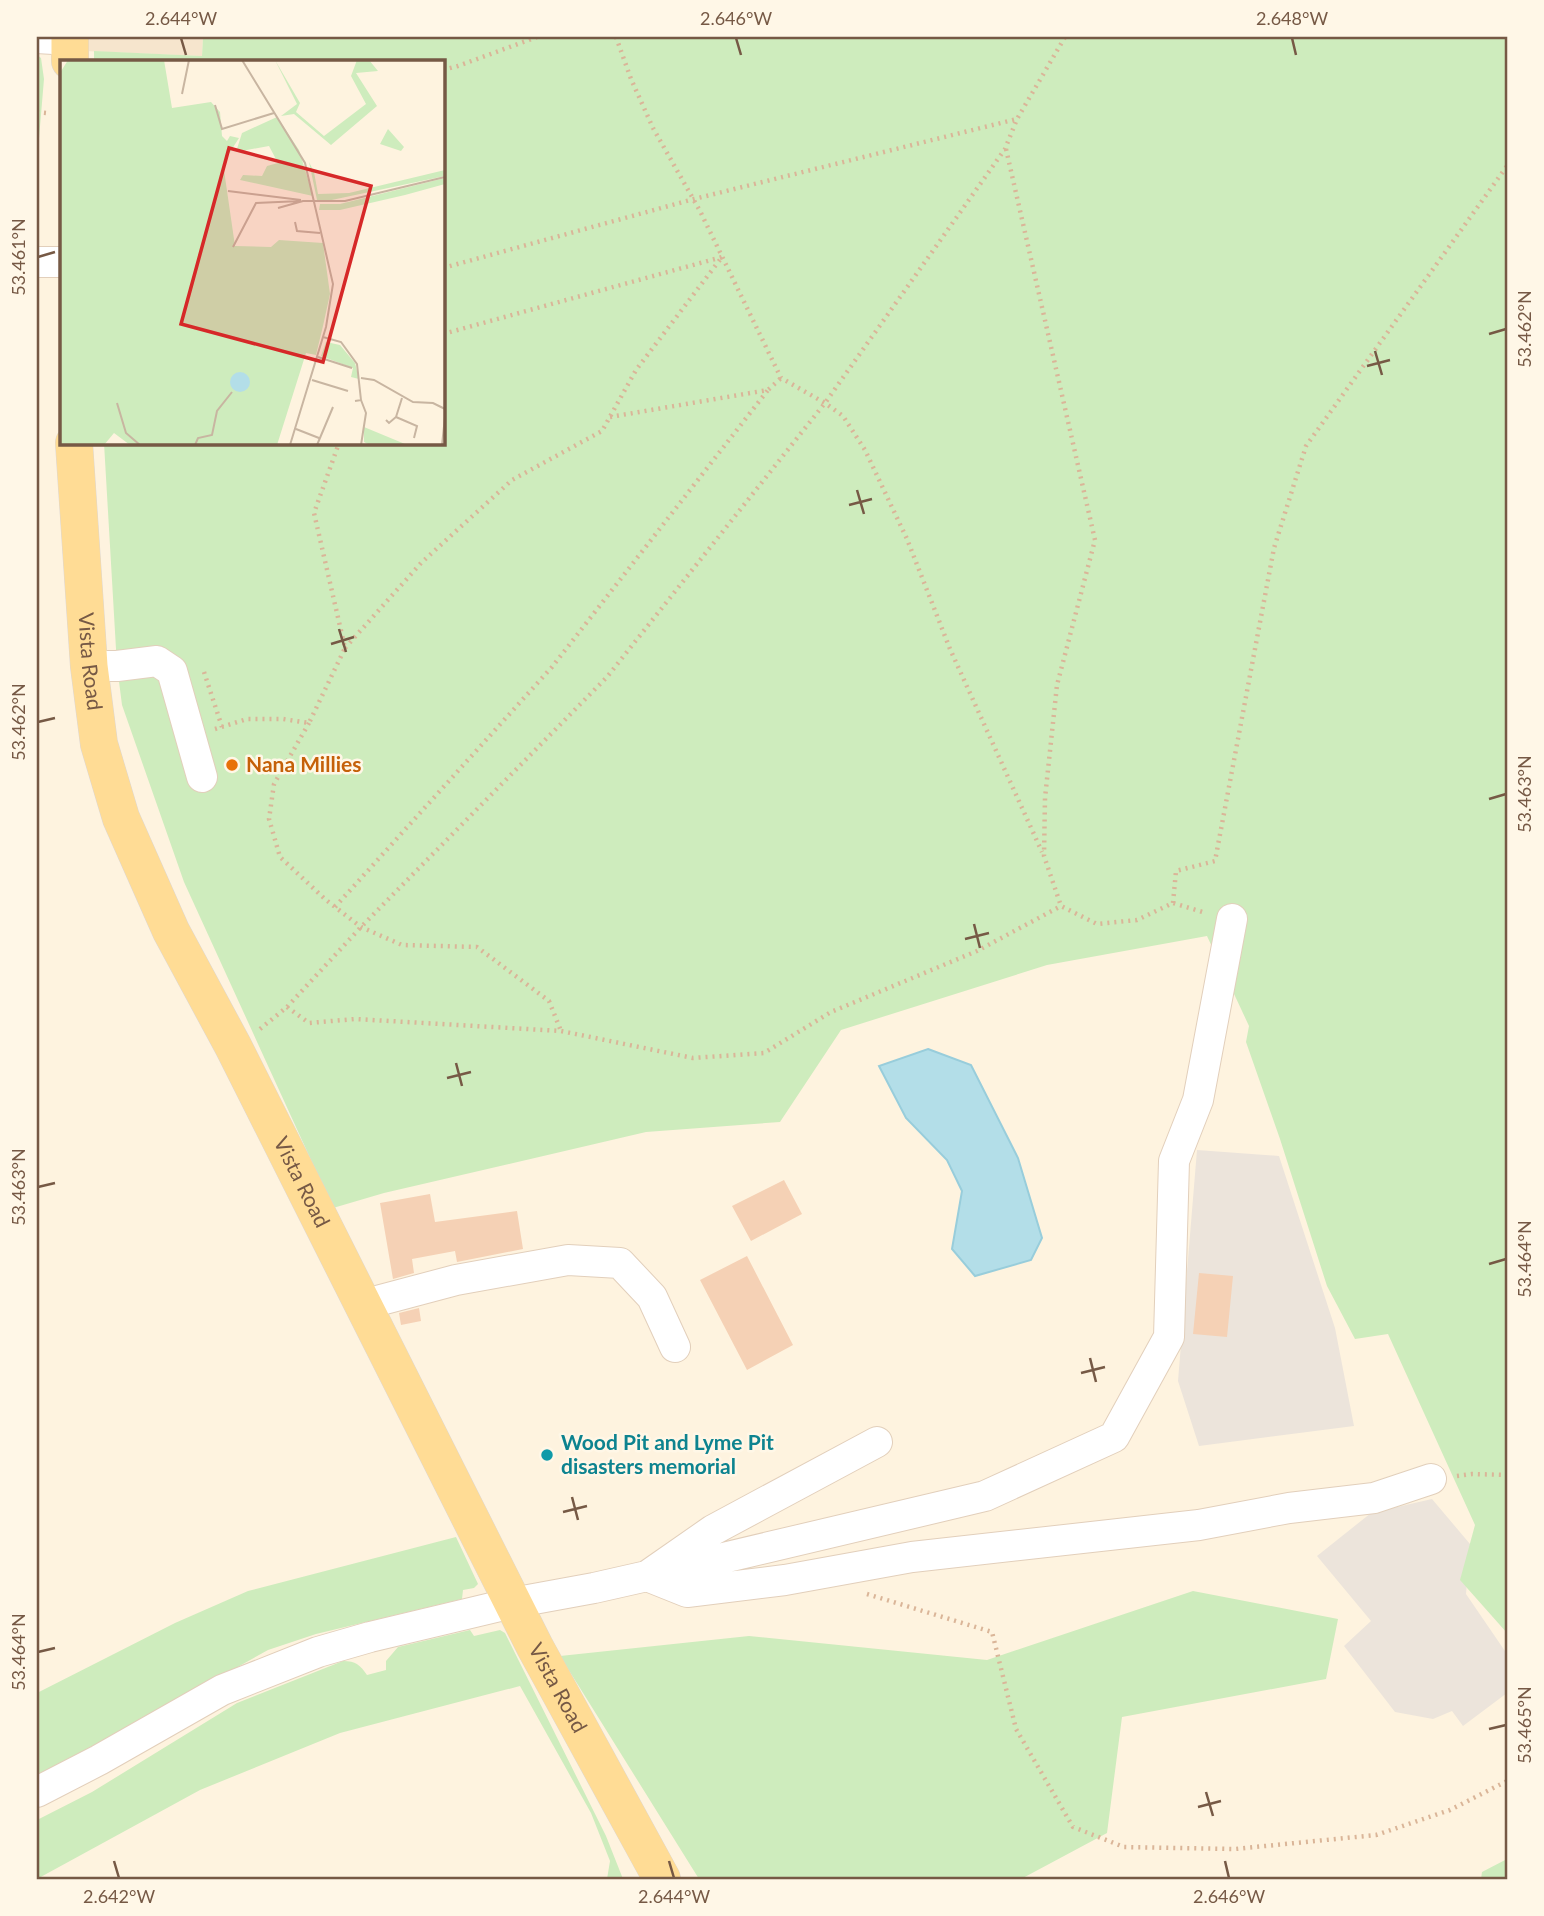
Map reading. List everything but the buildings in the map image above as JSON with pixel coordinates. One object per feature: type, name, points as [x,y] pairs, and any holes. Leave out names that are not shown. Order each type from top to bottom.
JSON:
[{"type":"main road","name":"Vista Road","points":[[74,444],[89,666],[99,744],[121,818],[171,931],[233,1046],[512,1603],[662,1879]]},
{"type":"street","points":[[37,262],[60,262]]},
{"type":"street","points":[[89,666],[157,661],[172,671],[202,777]]},
{"type":"street","points":[[37,1792],[222,1690],[272,1669],[370,1637],[512,1603],[647,1576],[985,1496],[1114,1437],[1169,1337],[1174,1161],[1198,1100],[1232,919]]},
{"type":"street","points":[[362,1305],[456,1280],[568,1260],[620,1263],[652,1297],[674,1347]]},
{"type":"street","points":[[647,1576],[713,1530],[877,1442]]},
{"type":"street","points":[[647,1576],[687,1592],[785,1580],[912,1556],[1199,1525],[1289,1508],[1374,1499],[1431,1479]]},
{"type":"path","points":[[444,70],[537,37]]},
{"type":"path","points":[[616,37],[653,128],[694,199],[781,378],[843,416],[866,450],[907,539],[950,649],[1044,856],[1062,906],[1097,924],[1137,920],[1173,903],[1232,919]]},
{"type":"path","points":[[233,1046],[254,1034],[287,1007],[361,927],[607,677],[825,403],[1005,149],[1017,119],[1065,37]]},
{"type":"path","points":[[37,112],[47,113]]},
{"type":"path","points":[[444,268],[694,199],[1017,119]]},
{"type":"path","points":[[1005,149],[1095,540],[1057,685],[1045,798],[1044,856]]},
{"type":"path","points":[[1173,903],[1176,870],[1215,861],[1274,548],[1306,446],[1507,166]]},
{"type":"path","points":[[444,334],[722,257]]},
{"type":"path","points":[[561,1031],[549,1001],[477,947],[402,945],[361,927],[335,907],[280,857],[269,819],[274,784],[309,723],[345,648],[421,563],[512,480],[602,431],[636,369],[722,257]]},
{"type":"path","points":[[335,907],[552,667],[768,390],[781,378]]},
{"type":"path","points":[[610,418],[768,390]]},
{"type":"path","points":[[339,444],[314,513],[345,648]]},
{"type":"path","points":[[190,736],[247,719],[283,719],[309,723]]},
{"type":"path","points":[[287,1007],[309,1023],[355,1019],[561,1031],[693,1058],[764,1053],[831,1012],[976,951],[1062,906]]},
{"type":"path","points":[[1431,1479],[1472,1474],[1507,1475]]},
{"type":"path","points":[[855,1591],[992,1632],[1016,1729],[1073,1827],[1124,1847],[1235,1849],[1376,1835],[1450,1810],[1507,1781]]},
{"type":"shaded area","points":[[37,37],[203,37],[202,56],[37,49]]},
{"type":"shaded area","points":[[1197,1150],[1279,1156],[1335,1328],[1354,1426],[1199,1446],[1178,1381]]},
{"type":"shaded area","points":[[1432,1499],[1470,1544],[1466,1594],[1507,1654],[1507,1693],[1463,1726],[1452,1711],[1433,1719],[1395,1712],[1344,1646],[1371,1621],[1317,1556],[1371,1513]]},
{"type":"green space","points":[[203,37],[1507,37],[1507,1633],[1460,1580],[1475,1525],[1388,1334],[1355,1339],[1327,1286],[1246,1042],[1249,1026],[1207,936],[1047,965],[841,1030],[780,1122],[646,1132],[384,1193],[333,1208],[184,882],[122,705],[117,666],[104,444],[444,444],[444,60],[94,60],[94,51],[202,56]]},
{"type":"green space","points":[[37,55],[41,58],[44,79],[37,162]]},
{"type":"green space","points":[[456,1537],[478,1584],[474,1588],[463,1590],[462,1599],[316,1634],[268,1650],[37,1779],[37,1693],[175,1623],[248,1591]]},
{"type":"green space","points":[[1193,1591],[1338,1619],[1326,1679],[1122,1717],[1107,1833],[1021,1879],[699,1879],[560,1656],[749,1636],[987,1660]]},
{"type":"green space","points":[[470,1630],[474,1636],[500,1630],[505,1633],[606,1836],[623,1879],[607,1879],[610,1861],[591,1813],[520,1686],[340,1733],[200,1790],[37,1879],[37,1820],[92,1792],[237,1703],[343,1661],[357,1664],[367,1675],[386,1670],[386,1661],[398,1647]]},
{"type":"green space","points":[[1507,1859],[1507,1879],[1481,1879],[1482,1872]]},
{"type":"water","points":[[928,1049],[971,1065],[1018,1158],[1042,1238],[1031,1260],[975,1276],[952,1249],[962,1191],[947,1160],[906,1118],[879,1066]]},
{"type":"place","name":"Nana Millies","points":[[232,765]]},
{"type":"place","name":"Wood Pit and Lyme Pit disasters memorial","points":[[547,1455]]}]
